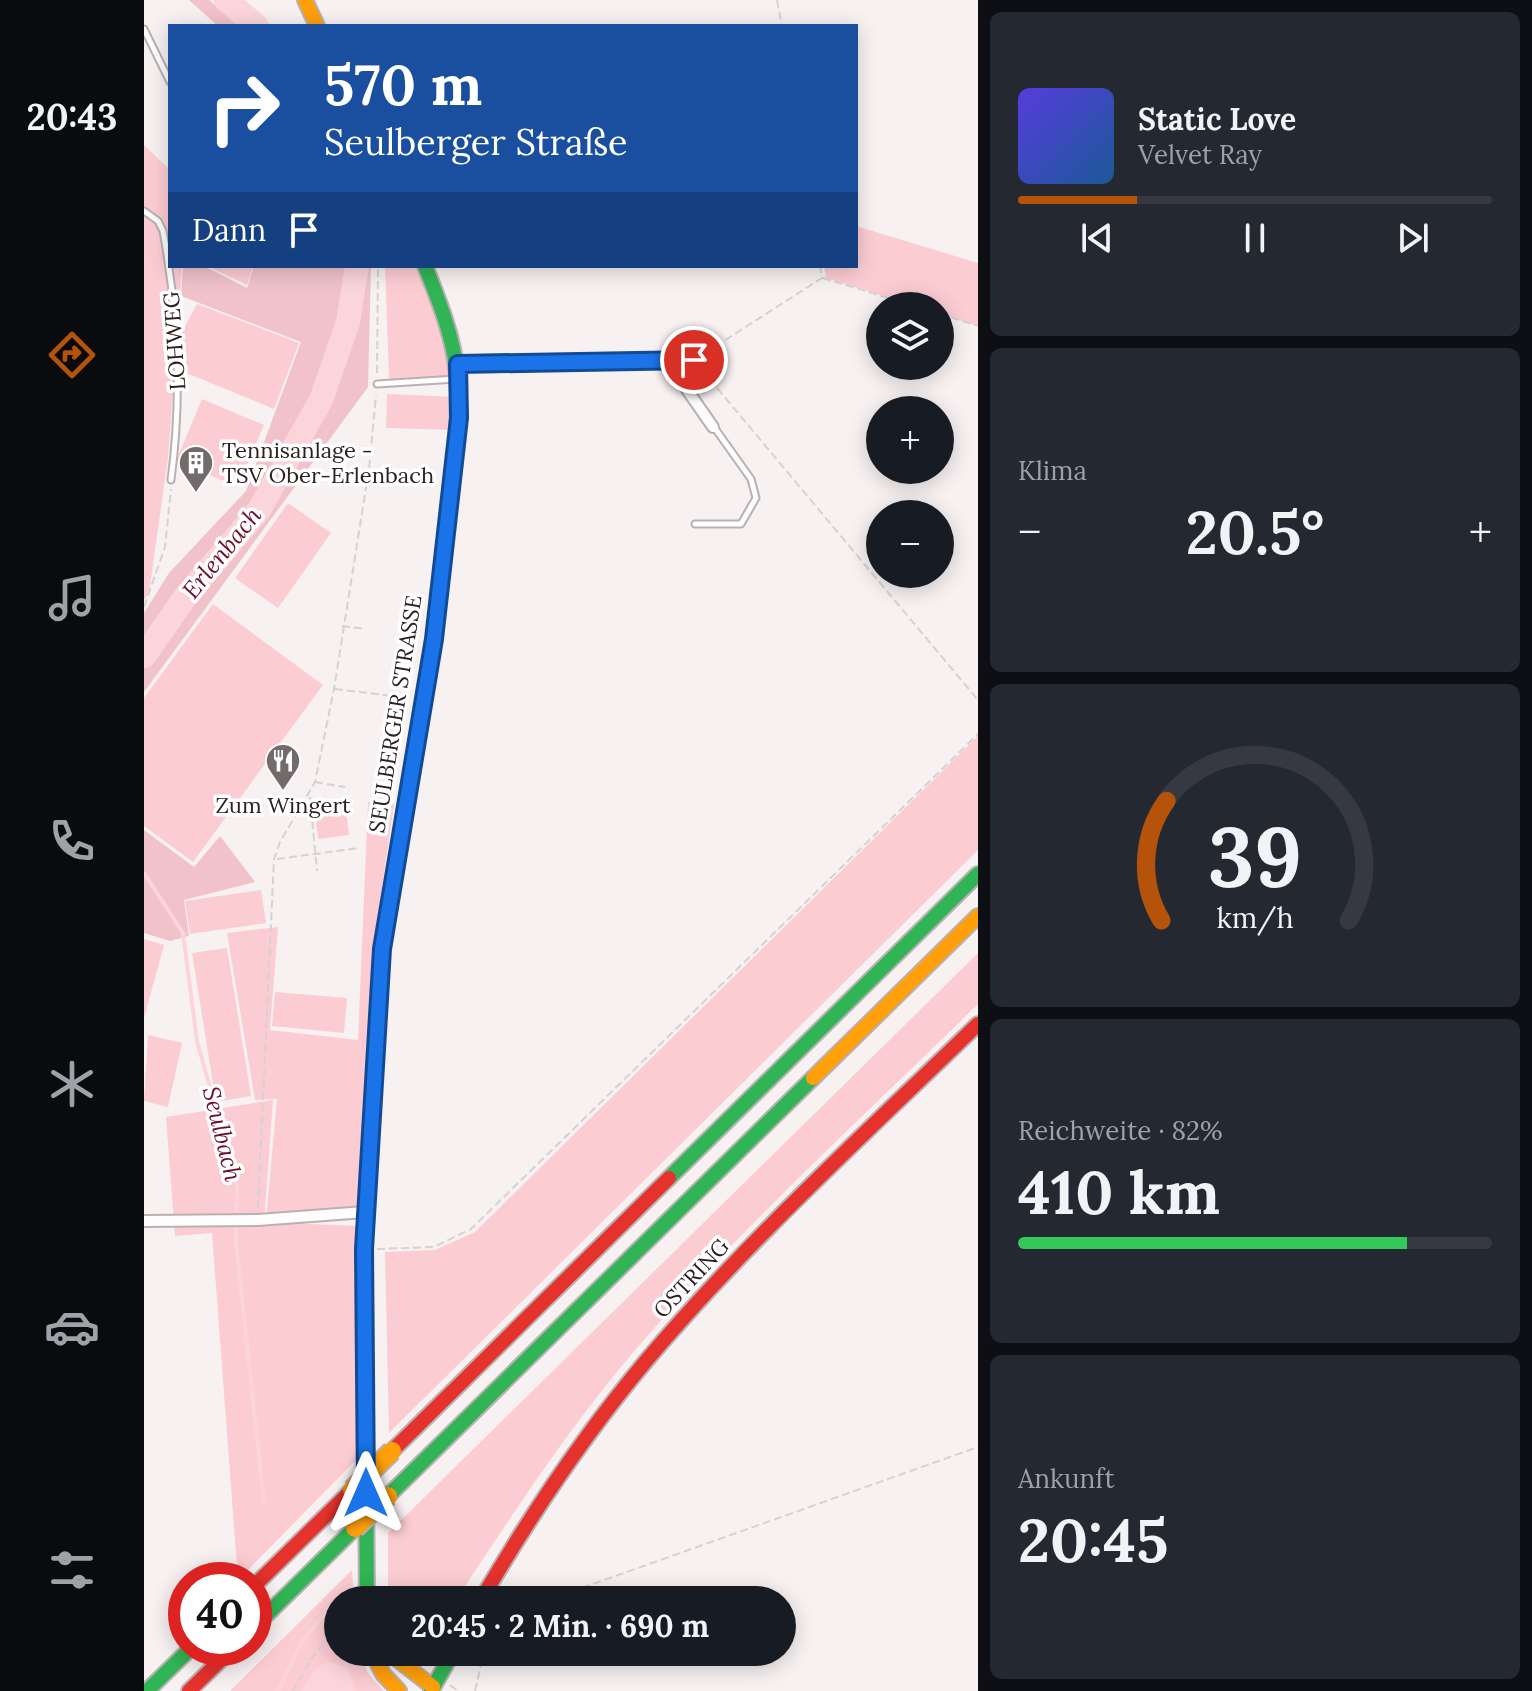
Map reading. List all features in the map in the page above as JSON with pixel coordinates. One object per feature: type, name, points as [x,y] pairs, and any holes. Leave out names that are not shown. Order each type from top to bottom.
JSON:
[{"type":"main road","points":[[305,0],[316,24]]},
{"type":"main road","name":"SEULBERGER STRASSE","points":[[367,1586],[365,1212],[382,949],[434,639],[459,418],[458,371],[452,334],[426,268]]},
{"type":"main road","points":[[272,1568],[978,874]]},
{"type":"main road","points":[[272,1609],[978,916]]},
{"type":"main road","name":"OSTRING","points":[[489,1586],[547,1490],[648,1359],[729,1271],[978,1024]]},
{"type":"main road","points":[[147,1691],[173,1666]]},
{"type":"main road","points":[[189,1691],[215,1666]]},
{"type":"main road","points":[[379,1666],[399,1691]]},
{"type":"main road","points":[[405,1666],[432,1689],[445,1666]]},
{"type":"street","points":[[458,371],[694,360]]},
{"type":"street","points":[[667,361],[713,427]]},
{"type":"street","points":[[144,1221],[254,1220],[365,1212]]},
{"type":"lane","points":[[144,29],[168,78]]},
{"type":"lane","name":"LOHWEG","points":[[144,211],[158,221],[163,231],[168,267]]},
{"type":"lane","name":"LOHWEG","points":[[168,268],[178,426],[171,480]]},
{"type":"lane","points":[[377,384],[458,371]]},
{"type":"lane","points":[[695,524],[741,524],[756,498],[751,479],[713,427]]},
{"type":"path","points":[[777,0],[782,24]]},
{"type":"path","points":[[254,1220],[274,859],[280,842],[315,782],[334,689],[369,469],[377,384],[378,268]]},
{"type":"path","points":[[820,268],[822,278]]},
{"type":"path","points":[[868,292],[822,278],[694,360],[978,700]]},
{"type":"path","points":[[954,318],[978,326]]},
{"type":"path","points":[[144,607],[165,547],[171,480]]},
{"type":"path","points":[[342,626],[365,629]]},
{"type":"path","points":[[334,689],[393,696]]},
{"type":"path","points":[[374,1250],[434,1247],[471,1229],[978,734]]},
{"type":"path","points":[[315,782],[345,787]]},
{"type":"path","points":[[310,793],[317,871]]},
{"type":"path","points":[[274,859],[359,848]]},
{"type":"path","points":[[587,1586],[978,1447]]},
{"type":"path","points":[[293,1691],[299,1675],[324,1644]]},
{"type":"path","points":[[475,1691],[481,1666]]},
{"type":"shaded area","points":[[189,0],[209,0],[238,24],[216,24]]},
{"type":"shaded area","points":[[144,145],[168,168],[168,268],[182,268],[168,458],[149,593],[144,600]]},
{"type":"shaded area","points":[[858,227],[978,263],[978,326],[954,318],[954,292],[870,292],[826,278],[824,268],[858,268]]},
{"type":"shaded area","points":[[183,268],[208,268],[247,288],[253,268],[371,268],[368,387],[144,692],[144,613],[169,573],[246,491],[301,342],[181,296]]},
{"type":"shaded area","points":[[211,268],[252,268],[247,285]]},
{"type":"shaded area","points":[[385,268],[434,268],[458,331],[466,375],[389,379]]},
{"type":"shaded area","points":[[197,304],[299,343],[274,409],[179,370],[181,334]]},
{"type":"shaded area","points":[[387,394],[456,397],[455,430],[386,428]]},
{"type":"shaded area","points":[[202,399],[264,425],[238,487],[176,461]]},
{"type":"shaded area","points":[[288,503],[331,533],[278,608],[235,578]]},
{"type":"shaded area","points":[[213,604],[323,685],[193,862],[144,826],[144,698]]},
{"type":"shaded area","points":[[978,736],[978,850],[389,1433],[385,1252],[435,1250],[475,1232]]},
{"type":"shaded area","points":[[368,802],[394,804],[373,950],[358,1209],[266,1220],[277,1099],[255,1100],[227,933],[278,927],[270,1030],[358,1040]]},
{"type":"shaded area","points":[[346,807],[349,835],[318,839],[315,811]]},
{"type":"shaded area","points":[[144,830],[194,867],[220,836],[255,882],[184,900],[189,936],[170,941],[144,933]]},
{"type":"shaded area","points":[[261,890],[266,923],[190,934],[185,901]]},
{"type":"shaded area","points":[[144,939],[164,945],[144,1018]]},
{"type":"shaded area","points":[[227,948],[251,1096],[216,1102],[192,953]]},
{"type":"shaded area","points":[[978,953],[978,1004],[760,1216],[636,1349],[564,1440],[465,1586],[388,1586],[388,1533]]},
{"type":"shaded area","points":[[275,992],[347,998],[344,1033],[272,1026]]},
{"type":"shaded area","points":[[148,1035],[182,1043],[168,1107],[144,1101]]},
{"type":"shaded area","points":[[273,1100],[264,1222],[358,1226],[361,1455],[256,1562],[237,1562],[212,1233],[175,1236],[166,1117]]},
{"type":"shaded area","points":[[352,1570],[353,1586],[336,1586]]},
{"type":"shaded area","points":[[324,1598],[324,1666],[365,1666],[384,1691],[230,1691],[255,1666],[272,1666],[272,1649]]},
{"type":"shaded area","points":[[324,1664],[348,1667],[356,1691],[301,1691],[314,1670]]},
{"type":"waterway","name":"Erlenbach","points":[[226,0],[255,24]]},
{"type":"waterway","name":"Erlenbach","points":[[144,656],[186,596],[259,510],[321,400],[348,322],[357,268]]},
{"type":"waterway","name":"Seulbach","points":[[144,873],[183,933],[197,1041],[237,1184],[236,1242],[264,1503]]},
{"type":"waterway","name":"Seulbach","points":[[278,1691],[301,1643],[324,1614]]},
{"type":"traffic: fast","points":[[426,268],[444,315],[455,357],[458,401],[455,454]]},
{"type":"traffic: fast","points":[[669,1178],[978,874]]},
{"type":"traffic: fast","points":[[388,1496],[813,1078]]},
{"type":"traffic: fast","points":[[367,1586],[364,1249],[373,1098]]},
{"type":"traffic: fast","points":[[272,1609],[355,1528]]},
{"type":"traffic: fast","points":[[147,1691],[173,1666]]},
{"type":"traffic: fast","points":[[431,1691],[445,1666]]},
{"type":"traffic: slow","points":[[305,0],[316,24]]},
{"type":"traffic: slow","points":[[813,1078],[978,916]]},
{"type":"traffic: slow","points":[[352,1490],[392,1451]]},
{"type":"traffic: slow","points":[[355,1528],[388,1496]]},
{"type":"traffic: slow","points":[[379,1666],[399,1691]]},
{"type":"traffic: slow","points":[[406,1666],[433,1687]]},
{"type":"traffic: jam","points":[[373,1098],[382,949],[434,639],[455,454]]},
{"type":"traffic: jam","points":[[490,1586],[601,1418],[685,1316],[766,1230],[978,1024]]},
{"type":"traffic: jam","points":[[392,1451],[669,1178]]},
{"type":"traffic: jam","points":[[272,1568],[352,1490]]},
{"type":"traffic: jam","points":[[189,1691],[215,1666]]},
{"type":"place","name":"Tennisanlage - TSV Ober-Erlenbach","points":[[196,494]]},
{"type":"place","name":"Zum Wingert","points":[[283,792]]},
{"type":"route","points":[[366,1493],[365,1212],[382,949],[434,639],[459,418],[458,364],[694,360]]}]
